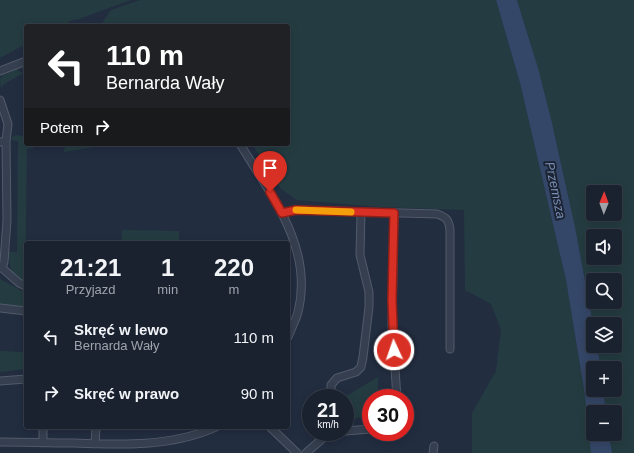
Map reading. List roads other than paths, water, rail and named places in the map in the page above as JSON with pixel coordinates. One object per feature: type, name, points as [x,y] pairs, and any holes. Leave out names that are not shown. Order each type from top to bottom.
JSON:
[{"type":"street","points":[[0,71],[24,62]]},
{"type":"street","points":[[0,100],[8,124],[3,142],[3,180],[6,220],[4,262],[1,270],[24,285]]},
{"type":"street","points":[[241,146],[282,213],[297,247],[302,283],[298,312],[290,332]]},
{"type":"street","points":[[282,213],[296,210],[437,214],[443,216],[449,223],[450,349]]},
{"type":"street","points":[[331,389],[331,385],[337,378],[356,372],[361,367],[363,357],[369,307],[369,292],[360,255],[361,212]]},
{"type":"street","points":[[394,213],[392,326],[396,389]]},
{"type":"street","points":[[0,308],[24,311]]},
{"type":"street","points":[[0,382],[24,379]]},
{"type":"street","points":[[43,429],[43,442]]},
{"type":"street","points":[[95,444],[96,429]]},
{"type":"street","points":[[0,442],[95,444],[140,443],[171,440],[194,435],[210,429]]},
{"type":"street","points":[[272,429],[297,453]]},
{"type":"street","points":[[306,453],[320,441]]},
{"type":"water","name":"Przemsza","points":[[496,0],[517,0],[538,68],[575,227],[586,286],[586,309],[590,309],[592,317],[586,317],[586,353],[598,353],[600,361],[586,361],[586,397],[604,397],[605,405],[586,406],[566,280],[520,83]]},
{"type":"water","points":[[590,441],[610,441],[612,453],[591,453]]}]
